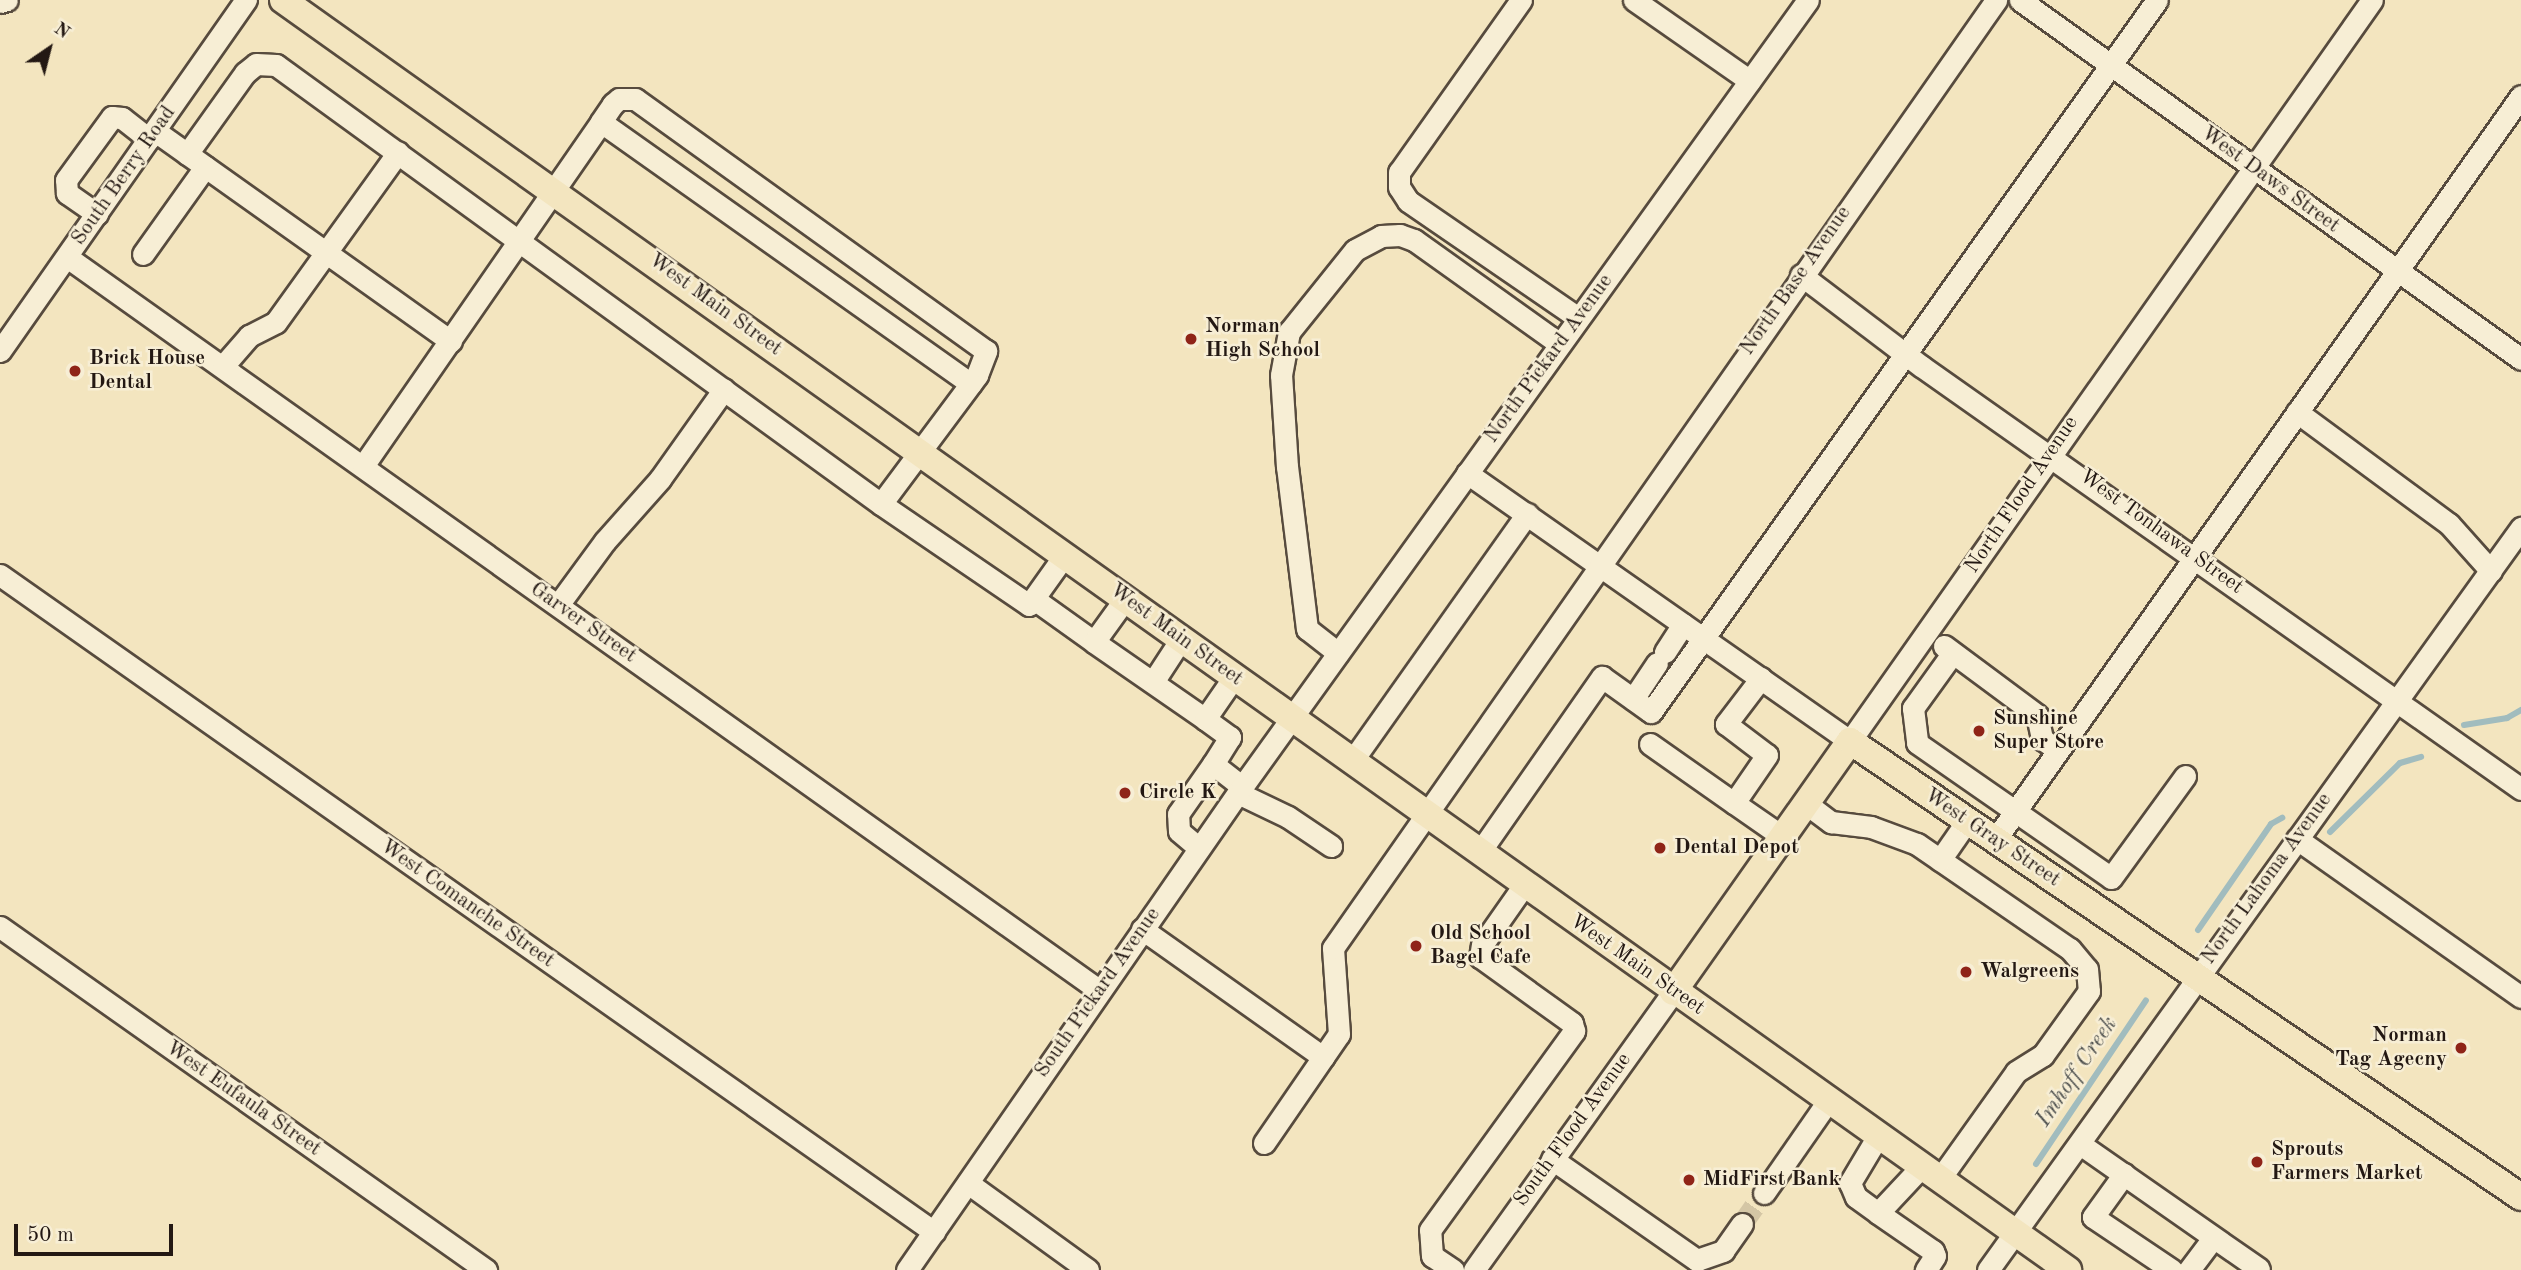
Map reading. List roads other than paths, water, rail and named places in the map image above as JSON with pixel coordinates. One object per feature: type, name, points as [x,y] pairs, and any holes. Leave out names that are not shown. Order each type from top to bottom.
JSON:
[{"type":"main road","name":"West Main Street","points":[[283,0],[1673,992],[2068,1270]]},
{"type":"main road","name":"West Gray Street","points":[[1850,741],[2196,979],[2521,1197]]},
{"type":"main road","name":"North Flood Avenue","points":[[1673,992],[1780,835],[1850,741]]},
{"type":"street","points":[[0,2],[7,0]]},
{"type":"street","name":"South Berry Road","points":[[0,351],[246,0]]},
{"type":"street","points":[[1521,0],[1399,172],[1399,187],[1408,201],[1578,318]]},
{"type":"street","points":[[1634,0],[1750,81]]},
{"type":"street","name":"North Pickard Avenue","points":[[1291,718],[1808,0]]},
{"type":"street","name":"North Base Avenue","points":[[1264,1143],[1339,1034],[1333,948],[1598,564],[1996,0]]},
{"type":"street","name":"West Daws Street","points":[[2020,0],[2521,359]]},
{"type":"street","points":[[1479,853],[1602,677],[1651,712],[2157,0]]},
{"type":"street","name":"North Flood Avenue","points":[[1850,741],[1931,631],[2050,453],[2372,0]]},
{"type":"street","points":[[187,153],[246,73],[266,63],[284,69],[881,504],[1029,605],[1064,556]]},
{"type":"street","points":[[1995,840],[2521,96]]},
{"type":"street","points":[[363,466],[521,241],[551,189],[601,121],[619,99],[635,99],[986,351],[971,384],[881,504]]},
{"type":"street","points":[[97,214],[67,193],[65,180],[112,117],[122,118],[187,153],[451,341]]},
{"type":"street","points":[[601,121],[971,384]]},
{"type":"street","points":[[223,366],[249,336],[276,322],[398,152]]},
{"type":"street","points":[[143,254],[205,167]]},
{"type":"street","points":[[1338,653],[1307,629],[1285,440],[1281,374],[1289,332],[1355,250],[1381,236],[1400,235],[1414,240],[1560,344]]},
{"type":"street","name":"Garver Street","points":[[67,257],[1099,990]]},
{"type":"street","name":"West Tonhawa Street","points":[[1801,275],[1904,353],[2050,453],[2521,789]]},
{"type":"street","points":[[558,605],[605,541],[660,479],[724,389]]},
{"type":"street","points":[[2297,412],[2449,524],[2491,570]]},
{"type":"street","name":"West Gray Street","points":[[1467,473],[1850,741]]},
{"type":"street","points":[[1352,761],[1527,514]]},
{"type":"street","name":"North Lahoma Avenue","points":[[1988,1270],[2521,527]]},
{"type":"street","name":"West Comanche Street","points":[[0,575],[934,1232]]},
{"type":"street","points":[[1034,599],[1230,737],[1178,814],[1179,831],[1199,848]]},
{"type":"street","points":[[1094,642],[1125,599]]},
{"type":"street","points":[[1633,699],[1683,624]]},
{"type":"street","points":[[1931,631],[1952,654],[2037,715],[2042,739],[2058,750]]},
{"type":"street","points":[[1153,682],[1181,639]]},
{"type":"street","points":[[1952,654],[1913,708],[1917,743],[2111,878]]},
{"type":"street","points":[[1205,719],[1234,677]]},
{"type":"street","points":[[1734,803],[1767,755],[1726,724],[1760,678]]},
{"type":"street","name":"South Pickard Avenue","points":[[907,1270],[1099,990],[1291,718]]},
{"type":"street","points":[[1650,744],[1780,835]]},
{"type":"street","points":[[1923,791],[1943,761]]},
{"type":"street","points":[[1213,764],[1240,790],[1288,817],[1331,846]]},
{"type":"street","points":[[2093,907],[2185,776]]},
{"type":"street","points":[[1804,802],[1831,822],[1871,827],[1904,837],[2070,949],[2090,980],[2089,991],[2043,1055],[2016,1072],[1930,1173],[1878,1213]]},
{"type":"street","points":[[1940,860],[1966,821]]},
{"type":"street","points":[[2297,839],[2521,997]]},
{"type":"street","points":[[2054,880],[2073,851]]},
{"type":"street","points":[[1453,1270],[1432,1256],[1430,1230],[1574,1031],[1572,1023],[1479,957],[1482,945],[1524,885]]},
{"type":"street","name":"West Eufaula Street","points":[[0,928],[486,1270]]},
{"type":"street","points":[[1142,929],[1323,1057]]},
{"type":"street","name":"South Flood Avenue","points":[[1474,1270],[1673,992]]},
{"type":"street","points":[[1764,1193],[1828,1101]]},
{"type":"street","points":[[1878,1136],[1850,1183],[1856,1197],[1878,1213],[1931,1263]]},
{"type":"street","points":[[2080,1144],[2260,1270]]},
{"type":"street","points":[[1552,1159],[1697,1260],[1723,1251],[1742,1224]]},
{"type":"street","points":[[2124,1174],[2093,1217],[2172,1270]]},
{"type":"street","points":[[968,1183],[1088,1270]]},
{"type":"street","points":[[2189,1270],[2213,1238]]},
{"type":"waterway","name":"Imhoff Creek","points":[[2464,725],[2507,718],[2521,710]]},
{"type":"waterway","name":"Imhoff Creek","points":[[2330,832],[2400,763],[2421,757]]},
{"type":"waterway","name":"Imhoff Creek","points":[[2198,930],[2271,824],[2282,818]]},
{"type":"waterway","name":"Imhoff Creek","points":[[2036,1164],[2146,1000]]},
{"type":"tunnel","points":[[1742,1224],[1764,1193]]},
{"type":"place","name":"Norman High School","points":[[1191,339]]},
{"type":"place","name":"Brick House Dental","points":[[75,371]]},
{"type":"place","name":"Sunshine Super Store","points":[[1979,731]]},
{"type":"place","name":"Circle K","points":[[1125,793]]},
{"type":"place","name":"Dental Depot","points":[[1660,848]]},
{"type":"place","name":"Old School Bagel Cafe","points":[[1416,946]]},
{"type":"place","name":"Walgreens","points":[[1966,972]]},
{"type":"place","name":"Norman Tag Agecny","points":[[2461,1048]]},
{"type":"place","name":"Sprouts Farmers Market","points":[[2257,1162]]},
{"type":"place","name":"MidFirst Bank","points":[[1689,1180]]}]
